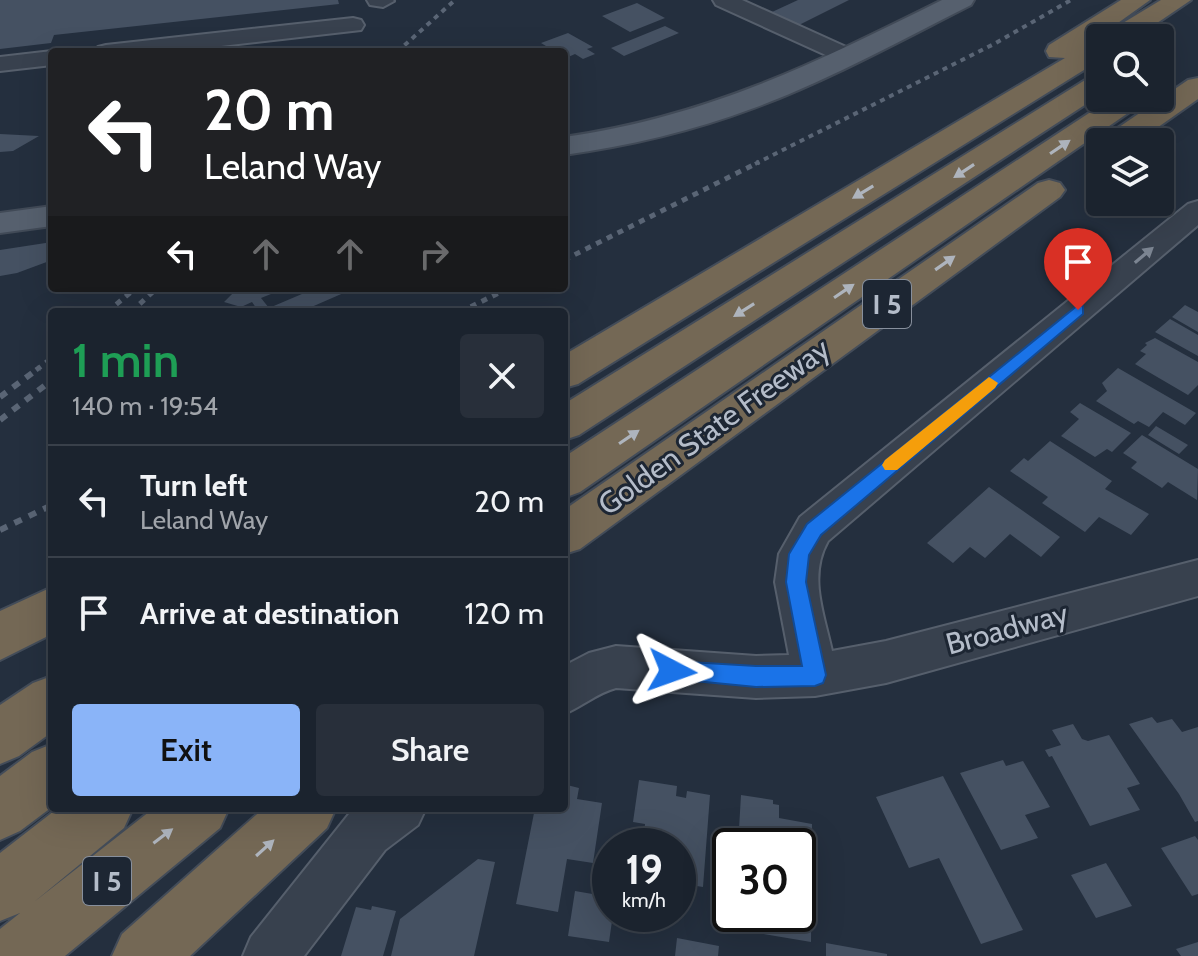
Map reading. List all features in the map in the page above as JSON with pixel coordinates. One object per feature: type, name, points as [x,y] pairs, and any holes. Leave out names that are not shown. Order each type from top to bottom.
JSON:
[{"type":"highway","points":[[978,122],[999,90],[1138,0]]},
{"type":"highway","points":[[1140,24],[1179,0]]},
{"type":"highway","points":[[568,372],[1086,56]]},
{"type":"highway","points":[[1137,128],[1198,86]]},
{"type":"highway","points":[[568,421],[1086,92]]},
{"type":"highway","points":[[568,477],[1110,112]]},
{"type":"highway","name":"Golden State Freeway","points":[[568,532],[1086,164]]},
{"type":"highway","points":[[568,357],[625,336]]},
{"type":"highway","points":[[0,637],[48,611]]},
{"type":"highway","points":[[0,737],[48,704]]},
{"type":"highway","points":[[0,811],[48,775]]},
{"type":"highway","points":[[0,891],[99,812]]},
{"type":"highway","name":"I 5","points":[[16,956],[195,812]]},
{"type":"highway","points":[[144,956],[303,812]]},
{"type":"main road","points":[[568,145],[654,130],[697,118],[792,82],[962,0]]},
{"type":"main road","points":[[653,158],[735,128],[800,95],[792,82]]},
{"type":"main road","points":[[0,223],[48,217]]},
{"type":"street","points":[[724,0],[847,56]]},
{"type":"street","points":[[146,48],[353,25]]},
{"type":"street","points":[[0,64],[48,58]]},
{"type":"street","points":[[815,675],[796,582],[799,554],[814,529],[1198,210]]},
{"type":"street","name":"Broadway","points":[[568,689],[589,674],[616,667],[756,677],[815,675],[886,662],[1198,578]]},
{"type":"street","points":[[270,956],[367,832],[395,812]]},
{"type":"building","points":[[0,0],[338,0],[339,4],[54,35],[51,43],[0,49]]},
{"type":"building","points":[[798,0],[849,0],[799,25],[772,12]]},
{"type":"building","points":[[637,3],[665,18],[630,32],[602,16]]},
{"type":"building","points":[[665,26],[679,33],[624,56],[611,48]]},
{"type":"building","points":[[568,33],[593,47],[587,49],[595,54],[583,59],[575,54],[568,57],[568,48],[549,48],[541,43]]},
{"type":"building","points":[[0,134],[39,136],[13,151],[0,152]]},
{"type":"building","points":[[48,243],[48,261],[0,276],[0,250]]},
{"type":"building","points":[[234,292],[276,292],[261,298],[269,308],[256,308],[252,302],[241,307],[224,302]]},
{"type":"building","points":[[307,292],[346,292],[309,308],[269,308]]},
{"type":"building","points":[[1185,305],[1198,312],[1198,332],[1172,317]]},
{"type":"building","points":[[1170,319],[1198,335],[1198,356],[1155,332]]},
{"type":"building","points":[[1155,338],[1198,362],[1198,385],[1188,395],[1135,364],[1146,354],[1140,351],[1147,345],[1145,343]]},
{"type":"building","points":[[1118,368],[1196,413],[1185,425],[1163,412],[1149,427],[1138,421],[1134,424],[1096,401],[1107,391],[1102,383]]},
{"type":"building","points":[[1080,403],[1131,433],[1112,452],[1107,449],[1095,457],[1061,436],[1079,419],[1070,412]]},
{"type":"building","points":[[1156,426],[1188,445],[1179,454],[1148,435]]},
{"type":"building","points":[[1142,435],[1198,469],[1197,500],[1168,482],[1162,488],[1131,468],[1137,462],[1123,453]]},
{"type":"building","points":[[1050,441],[1112,481],[1105,489],[1149,514],[1131,535],[1099,517],[1085,532],[1042,503],[1048,497],[1010,471],[1024,458],[1028,461]]},
{"type":"building","points":[[989,487],[1060,537],[1041,557],[1010,534],[985,558],[970,547],[953,563],[927,543]]},
{"type":"building","points":[[1152,717],[1157,723],[1172,719],[1182,732],[1198,727],[1198,821],[1195,822],[1129,724]]},
{"type":"building","points":[[1073,724],[1082,739],[1088,741],[1109,735],[1140,784],[1127,788],[1140,810],[1090,826],[1052,756],[1049,757],[1045,750],[1061,745],[1052,730]]},
{"type":"building","points":[[1003,760],[1006,766],[1023,761],[1050,807],[1025,815],[1038,838],[1001,850],[960,773]]},
{"type":"building","points":[[943,776],[1023,930],[981,944],[939,858],[909,868],[876,797]]},
{"type":"building","points":[[639,780],[677,786],[676,796],[686,798],[687,791],[710,795],[703,887],[696,886],[696,828],[645,828],[645,824],[633,822]]},
{"type":"building","points":[[568,785],[579,788],[577,799],[602,803],[598,828],[592,828],[592,863],[567,859],[558,912],[516,904],[534,812],[568,812]]},
{"type":"building","points":[[741,795],[773,800],[773,804],[779,805],[779,818],[812,824],[812,828],[739,828]]},
{"type":"building","points":[[1195,836],[1198,840],[1198,894],[1192,896],[1161,848]]},
{"type":"building","points":[[478,859],[495,862],[474,956],[391,956],[400,919]]},
{"type":"building","points":[[1106,863],[1132,906],[1096,918],[1071,875]]},
{"type":"building","points":[[575,891],[592,894],[592,932],[610,932],[609,942],[568,936]]},
{"type":"building","points":[[372,906],[396,911],[383,956],[341,956],[356,907],[371,910]]},
{"type":"building","points":[[752,932],[811,932],[811,942]]},
{"type":"building","points":[[677,938],[719,946],[718,956],[675,956]]},
{"type":"building","points":[[1198,942],[1198,956],[1181,956],[1176,949]]},
{"type":"building","points":[[826,943],[887,954],[887,956],[826,956]]},
{"type":"railway","points":[[401,48],[455,0]]},
{"type":"railway","points":[[755,164],[994,44],[1071,0]]},
{"type":"railway","points":[[568,258],[759,162]]},
{"type":"railway","points":[[112,308],[131,292]]},
{"type":"railway","points":[[135,308],[153,292]]},
{"type":"railway","points":[[468,308],[501,292]]},
{"type":"railway","points":[[36,370],[48,361]]},
{"type":"railway","points":[[0,397],[39,368]]},
{"type":"railway","points":[[0,420],[48,383]]},
{"type":"railway","points":[[0,530],[48,507]]},
{"type":"slow traffic","points":[[891,465],[989,383]]},
{"type":"route","points":[[672,671],[756,677],[815,675],[796,582],[799,554],[814,529],[1078,310]]}]
